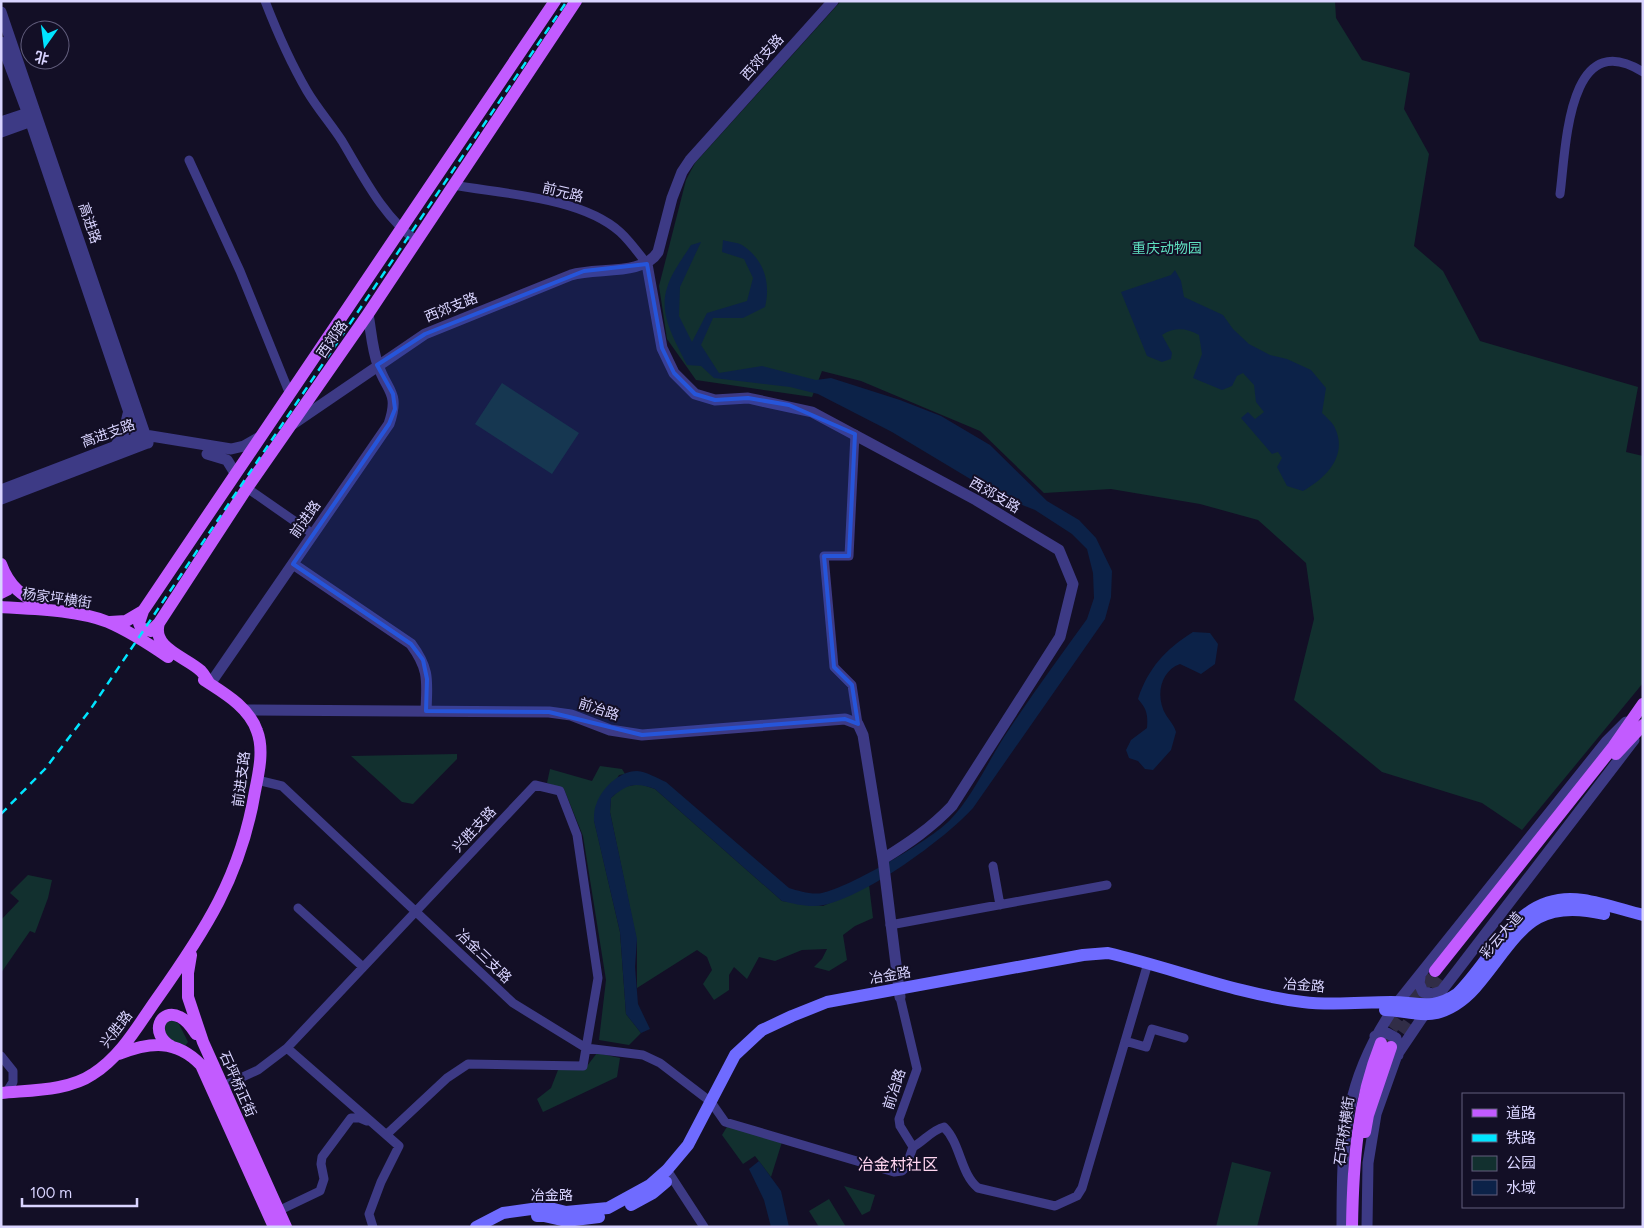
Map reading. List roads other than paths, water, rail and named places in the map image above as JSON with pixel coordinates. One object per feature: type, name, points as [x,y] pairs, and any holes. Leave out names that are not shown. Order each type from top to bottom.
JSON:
[{"type":"main road","name":"西郊路","points":[[143,611],[289,392],[556,1]]},
{"type":"main road","name":"西郊路","points":[[159,623],[287,428],[368,314],[576,1]]},
{"type":"main road","points":[[1,564],[7,590],[1,593]]},
{"type":"main road","points":[[6,579],[16,590],[48,611]]},
{"type":"main road","name":"杨家坪横街","points":[[1,606],[48,611],[108,622]]},
{"type":"main road","points":[[108,622],[126,621],[143,611]]},
{"type":"main road","points":[[143,611],[139,623],[141,628],[151,631],[159,623]]},
{"type":"main road","name":"前进支路","points":[[108,622],[146,642],[246,710],[257,731],[260,750],[257,780],[246,836],[239,859],[218,905],[192,949],[161,995]]},
{"type":"main road","points":[[159,623],[158,634],[164,645],[201,671],[210,684]]},
{"type":"main road","points":[[1641,706],[1613,747],[1439,973],[1619,751],[1643,726]]},
{"type":"main road","name":"彩云大道","points":[[1427,1010],[1445,1002],[1456,994],[1520,917],[1538,905],[1559,899],[1583,900],[1643,915]]},
{"type":"main road","name":"彩云大道","points":[[1427,1010],[1448,1009],[1463,1000],[1528,923],[1541,914],[1561,909],[1582,909],[1643,924]]},
{"type":"main road","name":"石坪桥正街","points":[[192,949],[188,973],[188,997],[203,1042],[286,1227]]},
{"type":"main road","name":"冶金路","points":[[494,1227],[507,1220],[544,1216],[566,1221],[610,1216],[653,1193],[669,1174],[714,1106],[735,1055],[762,1030],[827,1002],[899,993],[1083,955],[1108,953],[1147,966],[1260,995],[1305,1003],[1395,1006],[1427,1010]]},
{"type":"main road","name":"兴胜路","points":[[4,1093],[65,1086],[92,1075],[119,1054],[161,995]]},
{"type":"main road","points":[[174,1048],[165,1043],[158,1034],[160,1022],[170,1015],[178,1016],[185,1020],[203,1042]]},
{"type":"main road","name":"石坪桥正街","points":[[119,1054],[154,1044],[174,1048],[191,1056],[205,1071],[274,1227]]},
{"type":"main road","name":"石坪桥横街","points":[[1352,1227],[1353,1160],[1360,1112],[1369,1072],[1386,1045]]},
{"type":"main road","name":"石坪桥横街","points":[[1360,1227],[1361,1162],[1368,1115],[1386,1045]]},
{"type":"main road","name":"冶金路","points":[[476,1227],[503,1213],[546,1207],[566,1212],[608,1208],[669,1174]]},
{"type":"street","points":[[265,1],[284,48],[308,93],[339,137],[371,188],[401,229],[417,241]]},
{"type":"street","name":"西郊支路","points":[[287,428],[425,334],[571,275],[648,264],[658,252],[674,191],[690,160],[833,1]]},
{"type":"street","name":"高进路","points":[[1,12],[128,409],[142,440]]},
{"type":"street","name":"高进路","points":[[1,42],[33,116],[142,440]]},
{"type":"street","points":[[1560,194],[1568,127],[1580,83],[1592,68],[1610,62],[1628,63],[1643,72]]},
{"type":"street","points":[[1,122],[33,116]]},
{"type":"street","points":[[1,132],[33,116]]},
{"type":"street","points":[[189,160],[240,271],[289,392]]},
{"type":"street","name":"前元路","points":[[453,185],[551,202],[588,212],[620,232],[648,264]]},
{"type":"street","name":"西郊支路","points":[[648,264],[662,348],[674,373],[695,394],[715,400],[748,398],[812,412],[976,500],[1059,550],[1073,584],[1060,637],[952,806],[918,837],[883,858]]},
{"type":"street","points":[[368,314],[378,365]]},
{"type":"street","name":"前进路","points":[[210,684],[389,424],[395,409],[393,394],[378,365]]},
{"type":"street","points":[[116,445],[123,436],[128,409]]},
{"type":"street","points":[[855,434],[849,556],[824,556],[834,667],[852,685],[858,724]]},
{"type":"street","name":"高进支路","points":[[1,490],[116,445],[142,440],[231,449],[244,446],[258,438]]},
{"type":"street","name":"高进支路","points":[[1,499],[142,440],[219,456],[227,460],[235,472]]},
{"type":"street","points":[[247,488],[313,534]]},
{"type":"street","points":[[293,564],[411,644],[423,660],[427,679],[426,711]]},
{"type":"street","points":[[1368,1227],[1368,1163],[1386,1045],[1395,1006],[1606,742],[1641,706]]},
{"type":"street","name":"前冶路","points":[[246,710],[549,712],[571,715],[610,730],[642,735],[846,719],[858,724],[864,735],[875,804],[899,993],[917,1069],[899,1119],[900,1126],[913,1147]]},
{"type":"street","points":[[1342,1227],[1342,1157],[1347,1119],[1360,1068],[1427,1010],[1618,764],[1643,726]]},
{"type":"street","name":"冶金三支路","points":[[257,780],[282,786],[416,910],[512,1003],[586,1048],[643,1055],[660,1063],[714,1106]]},
{"type":"street","name":"兴胜支路","points":[[223,1086],[258,1070],[287,1048],[535,784],[560,791],[577,835],[598,978],[586,1048]]},
{"type":"street","points":[[992,866],[1000,905]]},
{"type":"street","points":[[890,925],[1107,885]]},
{"type":"street","points":[[298,908],[363,968]]},
{"type":"street","points":[[714,1106],[725,1122],[894,1172],[902,1171],[906,1167],[913,1147],[926,1140],[935,1129],[944,1127],[952,1135],[971,1182],[978,1188],[1055,1206],[1076,1196],[1082,1188],[1147,966]]},
{"type":"street","points":[[1420,976],[1418,983],[1423,992],[1433,994],[1442,991]]},
{"type":"street","points":[[1125,1041],[1146,1047],[1152,1029],[1184,1038]]},
{"type":"street","points":[[287,1048],[399,1146],[381,1182],[369,1214],[373,1227]]},
{"type":"street","points":[[386,1135],[446,1078],[468,1064],[583,1066],[586,1048]]},
{"type":"street","points":[[1,1056],[13,1071],[13,1082],[4,1093]]},
{"type":"street","points":[[278,1210],[320,1191],[324,1179],[321,1164],[322,1157],[349,1120],[357,1117],[375,1125]]},
{"type":"street","points":[[669,1174],[704,1227]]},
{"type":"water","points":[[723,240],[742,245],[756,257],[764,272],[767,298],[765,307],[743,318],[713,318],[701,345],[719,373],[762,366],[816,380],[831,378],[900,400],[941,416],[990,445],[1047,501],[1079,520],[1096,538],[1112,571],[1111,597],[1105,619],[973,808],[943,835],[903,865],[861,891],[841,900],[813,906],[782,901],[655,789],[642,785],[627,787],[611,798],[610,812],[637,939],[635,967],[638,1004],[650,1029],[641,1033],[626,1014],[620,932],[594,821],[598,799],[606,787],[624,774],[637,771],[666,782],[789,888],[814,893],[835,889],[870,873],[909,850],[950,820],[972,791],[1024,707],[1087,619],[1094,598],[1093,573],[1087,549],[1072,534],[1035,510],[997,495],[892,432],[818,394],[790,387],[714,378],[701,366],[687,365],[673,338],[666,318],[665,298],[667,288],[674,271],[691,245],[701,242],[680,287],[679,316],[692,342],[707,313],[747,301],[753,278],[744,259],[722,252]]},
{"type":"water","points":[[1175,270],[1181,281],[1184,297],[1223,315],[1233,329],[1249,344],[1270,355],[1287,359],[1311,370],[1326,388],[1322,413],[1335,428],[1339,448],[1337,457],[1327,473],[1312,486],[1303,491],[1287,486],[1277,467],[1282,458],[1278,452],[1272,454],[1241,418],[1248,412],[1255,419],[1264,412],[1256,402],[1254,385],[1243,373],[1237,376],[1232,386],[1222,390],[1193,378],[1202,354],[1199,335],[1185,330],[1171,331],[1162,335],[1172,353],[1171,359],[1162,362],[1147,356],[1121,292],[1171,275]]},
{"type":"water","points":[[1193,632],[1210,633],[1218,644],[1215,664],[1201,674],[1180,664],[1173,667],[1164,678],[1161,685],[1161,700],[1166,715],[1176,732],[1171,750],[1153,770],[1145,769],[1138,761],[1129,758],[1126,750],[1131,740],[1147,728],[1146,712],[1138,699],[1147,678],[1159,660],[1174,645]]},
{"type":"water","points":[[759,1161],[781,1191],[789,1227],[771,1227],[764,1200],[749,1169]]},
{"type":"tunnel","points":[[1381,1043],[1435,971]]},
{"type":"tunnel","points":[[1391,1047],[1442,976]]},
{"type":"railway","points":[[1,814],[45,769],[90,710],[567,1]]},
{"type":"district","name":"冶金村社区","points":[[898,1164]]},
{"type":"park label","name":"重庆动物园","points":[[1167,248]]}]
